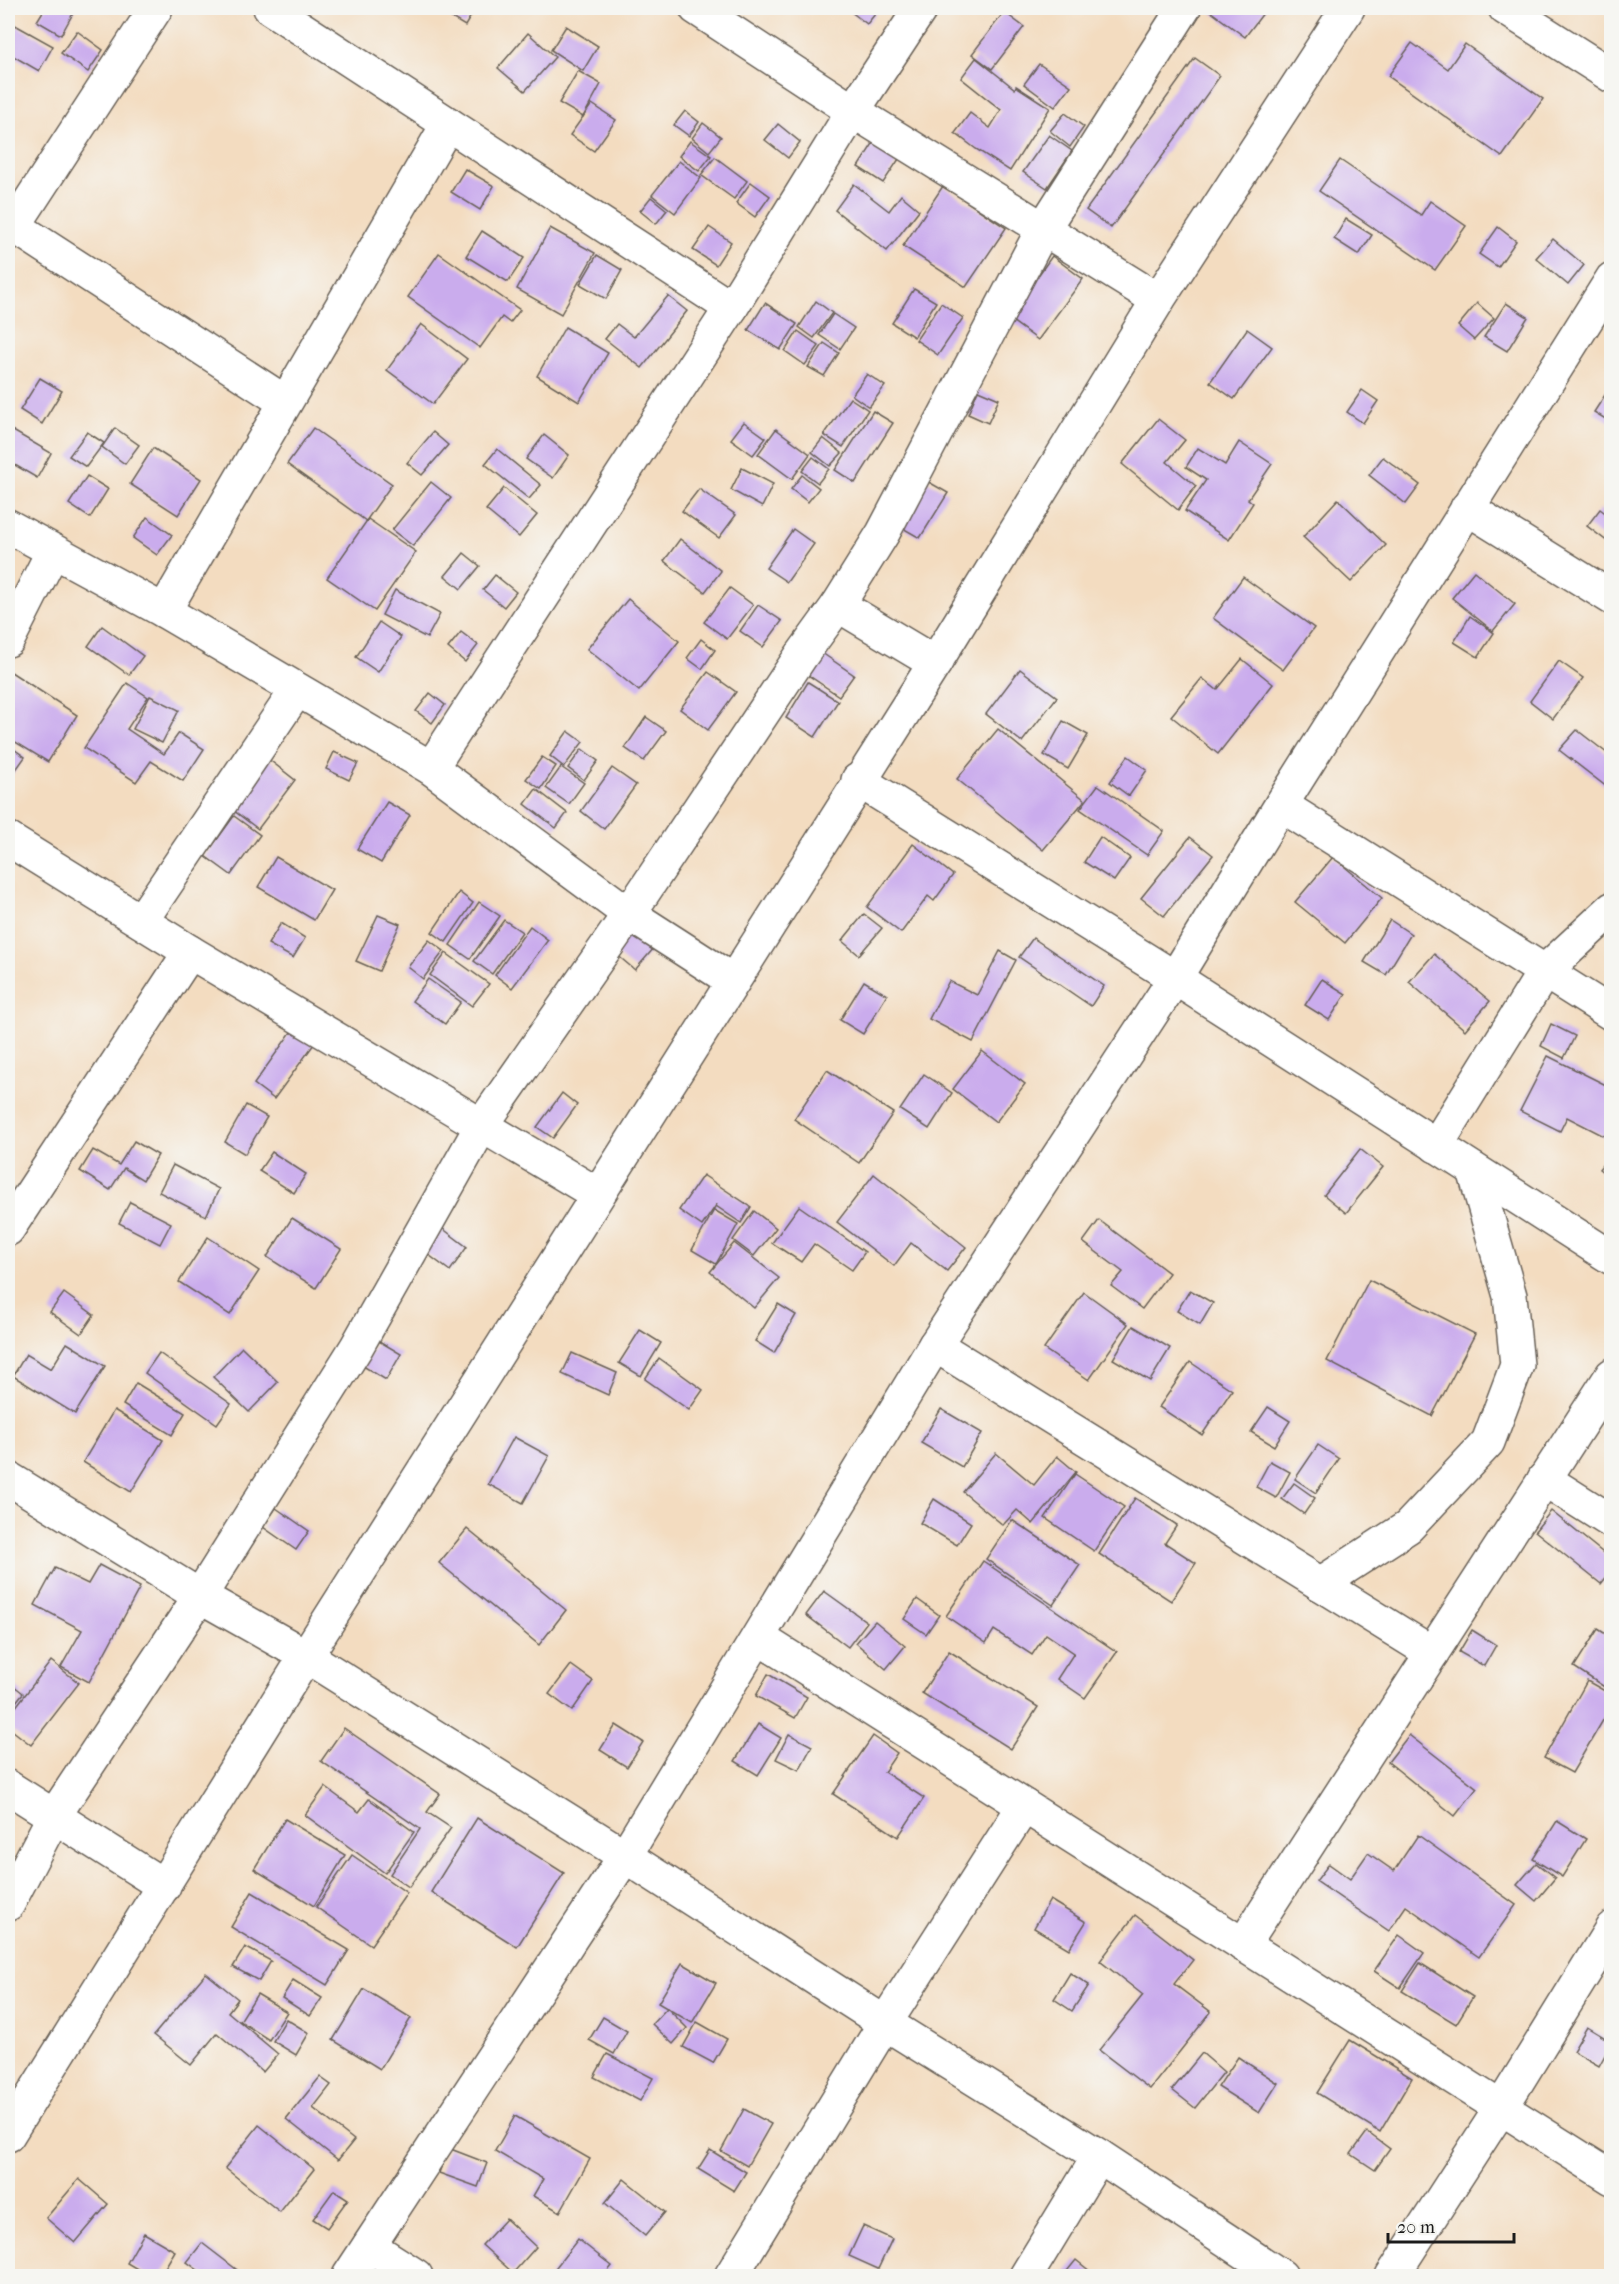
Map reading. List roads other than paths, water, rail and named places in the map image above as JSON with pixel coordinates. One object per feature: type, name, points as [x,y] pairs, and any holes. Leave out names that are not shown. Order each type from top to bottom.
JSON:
[{"type":"street","points":[[156,8],[11,224],[285,402]]},
{"type":"street","points":[[270,8],[731,308]]},
{"type":"street","points":[[696,8],[854,111],[1158,300]]},
{"type":"street","points":[[431,768],[731,308],[921,8]]},
{"type":"street","points":[[8,1904],[54,1816],[200,1596],[357,1348],[482,1125],[629,914],[801,656],[838,605],[883,533],[1043,229],[1184,8]]},
{"type":"street","points":[[8,2135],[306,1656],[858,780],[935,663],[1158,300],[1348,8]]},
{"type":"street","points":[[1505,8],[1611,76]]},
{"type":"street","points":[[164,611],[448,124]]},
{"type":"street","points":[[349,2277],[625,1856],[935,1345],[1175,978],[1611,279]]},
{"type":"street","points":[[1467,508],[1611,598]]},
{"type":"street","points":[[8,526],[164,611],[431,768],[629,914],[733,981]]},
{"type":"street","points":[[8,640],[53,551]]},
{"type":"street","points":[[838,605],[935,663]]},
{"type":"street","points":[[141,921],[297,690]]},
{"type":"street","points":[[858,780],[1175,978],[1611,1258]]},
{"type":"street","points":[[1281,805],[1611,1014]]},
{"type":"street","points":[[8,839],[190,952],[597,1194]]},
{"type":"street","points":[[1436,1146],[1544,972],[1611,909]]},
{"type":"street","points":[[11,1218],[190,952]]},
{"type":"street","points":[[1320,1584],[1408,1527],[1488,1442],[1517,1365],[1510,1296],[1474,1170]]},
{"type":"street","points":[[935,1345],[1432,1653]]},
{"type":"street","points":[[1243,1945],[1611,1375]]},
{"type":"street","points":[[8,1478],[200,1596],[306,1656],[625,1856],[885,2023],[1099,2156],[1281,2277]]},
{"type":"street","points":[[1544,1479],[1611,1522]]},
{"type":"street","points":[[759,1638],[1611,2178]]},
{"type":"street","points":[[8,1787],[164,1886]]},
{"type":"street","points":[[731,2277],[885,2023],[1024,1806]]},
{"type":"street","points":[[1392,2277],[1501,2108],[1611,1928]]},
{"type":"street","points":[[1026,2277],[1099,2156]]},
{"type":"street","points":[[369,2246],[416,2277]]}]
